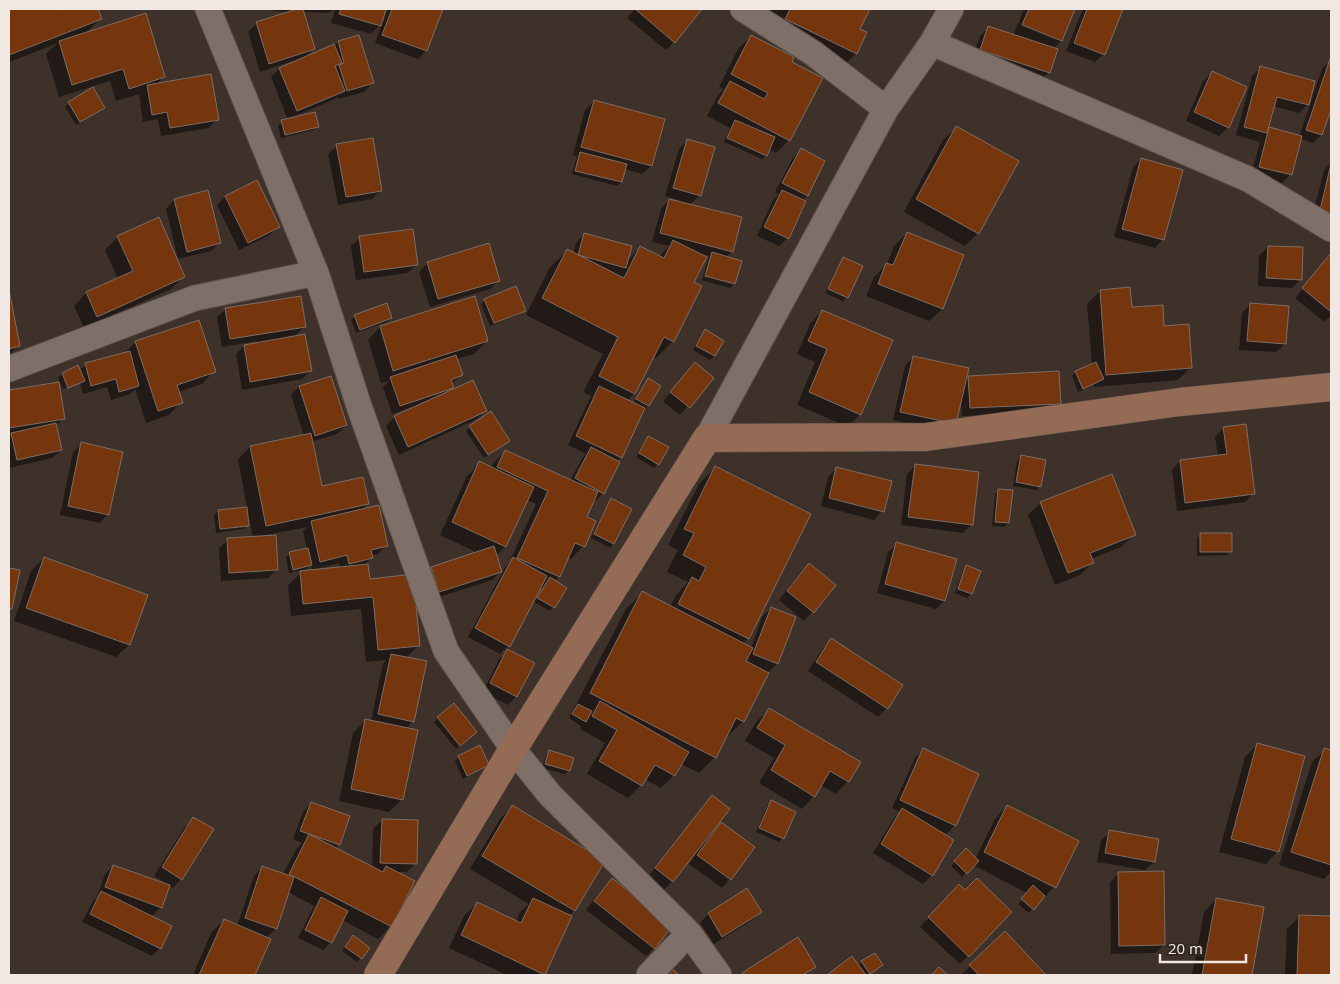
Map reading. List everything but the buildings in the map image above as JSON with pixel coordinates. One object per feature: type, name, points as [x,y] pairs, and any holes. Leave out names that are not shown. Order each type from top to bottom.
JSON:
[{"type":"street","points":[[743,9],[813,53],[886,108]]},
{"type":"street","points":[[378,975],[513,749],[707,438],[886,108],[932,43],[951,9]]},
{"type":"street","points":[[213,11],[316,273],[359,406],[446,651],[513,749],[550,795],[689,933],[719,975]]},
{"type":"street","points":[[932,43],[1248,180],[1331,228]]},
{"type":"street","points":[[9,369],[195,298],[316,273]]},
{"type":"street","points":[[707,438],[926,437],[1180,402],[1331,387]]},
{"type":"street","points":[[649,975],[689,933]]}]
